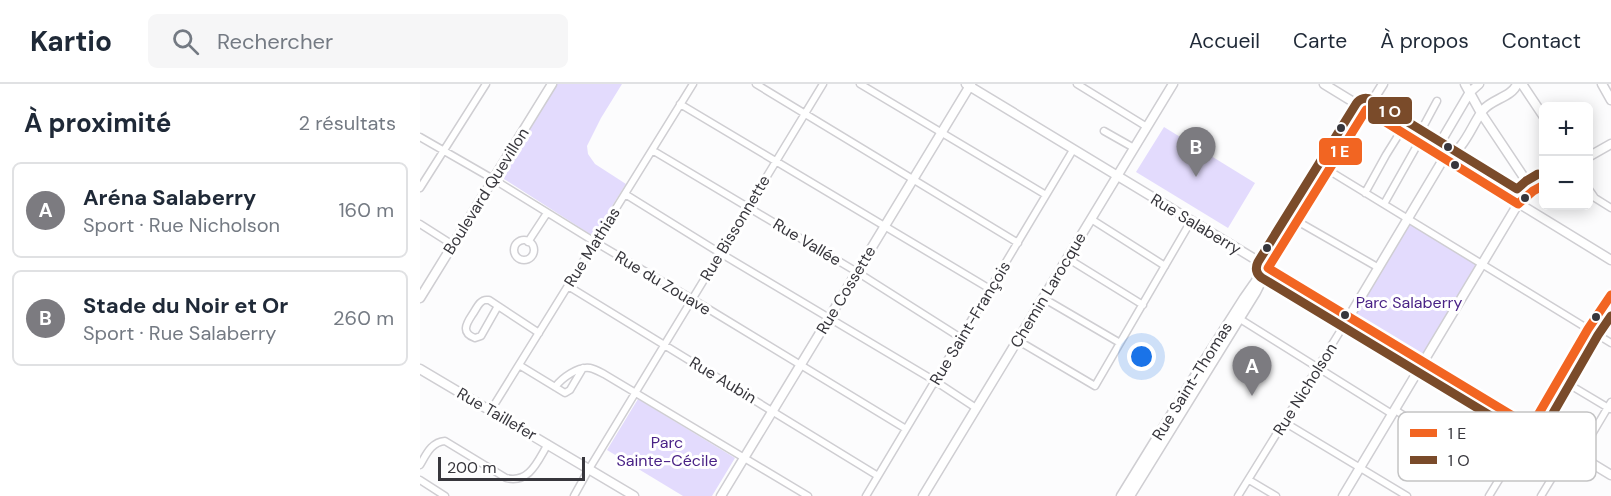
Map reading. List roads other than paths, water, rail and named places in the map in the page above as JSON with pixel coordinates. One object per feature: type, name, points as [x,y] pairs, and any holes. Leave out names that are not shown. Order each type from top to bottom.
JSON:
[{"type":"street","points":[[420,188],[486,84]]},
{"type":"street","name":"Boulevard Quevillon","points":[[420,298],[552,84]]},
{"type":"street","name":"Rue Mathias","points":[[491,410],[693,84]]},
{"type":"street","points":[[756,84],[1018,243]]},
{"type":"street","name":"Rue Bissonnette","points":[[574,496],[588,469],[823,84]]},
{"type":"street","points":[[860,84],[1046,195]]},
{"type":"street","points":[[1077,84],[1147,127]]},
{"type":"street","name":"Chemin Larocque","points":[[923,496],[1173,84]]},
{"type":"street","points":[[1324,84],[1609,259],[1611,249]]},
{"type":"street","name":"Rue Saint-Thomas","points":[[1121,496],[1130,492],[1240,319],[1268,268],[1383,84]]},
{"type":"street","points":[[1520,84],[1539,110]]},
{"type":"street","name":"Rue Nicholson","points":[[1238,496],[1444,158],[1458,150],[1485,108],[1520,84]]},
{"type":"street","points":[[1602,84],[1611,100]]},
{"type":"street","name":"Rue Cossette","points":[[721,496],[968,85]]},
{"type":"street","name":"Rue Salaberry","points":[[968,85],[1506,412]]},
{"type":"street","points":[[1473,86],[1482,113],[1533,191]]},
{"type":"street","name":"Rue Nicholson","points":[[1444,158],[1439,148],[1440,143],[1473,86]]},
{"type":"street","points":[[1384,204],[1437,101]]},
{"type":"street","points":[[680,104],[990,290]]},
{"type":"street","points":[[1104,131],[1134,148]]},
{"type":"street","points":[[1365,193],[1401,131]]},
{"type":"street","name":"Rue du Zouave","points":[[420,136],[906,429]]},
{"type":"street","points":[[1590,156],[1611,144]]},
{"type":"street","name":"Rue Vallée","points":[[652,150],[857,272],[960,338]]},
{"type":"street","name":"Rue Saint-François","points":[[866,496],[1073,150]]},
{"type":"street","points":[[1328,170],[1611,343]]},
{"type":"street","points":[[1343,496],[1518,204],[1539,188]]},
{"type":"street","points":[[625,194],[976,408]]},
{"type":"street","points":[[1593,195],[1611,208]]},
{"type":"street","points":[[528,242],[547,213]]},
{"type":"street","points":[[1091,219],[1165,266]]},
{"type":"street","points":[[1017,340],[1095,386],[1191,221]]},
{"type":"street","points":[[1297,221],[1379,268]]},
{"type":"street","points":[[420,224],[453,245]]},
{"type":"street","points":[[1067,258],[1143,305]]},
{"type":"street","name":"Rue Saint-Thomas","points":[[1130,492],[1244,298],[1268,268]]},
{"type":"street","name":"Rue Aubin","points":[[568,286],[878,476]]},
{"type":"street","points":[[1540,412],[1588,329],[1611,295]]},
{"type":"street","points":[[1043,298],[1120,344]]},
{"type":"street","points":[[498,306],[481,336],[475,338],[469,335],[466,330],[467,322],[484,300],[489,300],[539,333]]},
{"type":"street","points":[[1240,319],[1317,368],[1398,414]]},
{"type":"street","points":[[519,365],[565,393],[570,390],[583,368]]},
{"type":"street","points":[[555,387],[560,381],[583,368],[592,368],[636,391],[797,494],[808,496]]},
{"type":"street","name":"Rue Taillefer","points":[[420,369],[634,496]]},
{"type":"street","points":[[1560,379],[1610,406],[1596,429]]},
{"type":"street","points":[[1284,422],[1407,496]]},
{"type":"street","points":[[420,465],[434,444],[445,441],[498,474],[513,480],[520,479],[531,472],[548,444]]},
{"type":"street","name":"Rue Salaberry","points":[[1596,466],[1611,475]]},
{"type":"street","points":[[420,480],[445,496]]},
{"type":"street","points":[[1249,480],[1276,496]]},
{"type":"street","points":[[1489,496],[1498,481]]},
{"type":"street","points":[[1542,496],[1551,481]]},
{"type":"place","name":"Stade du Noir et Or","points":[[1196,177]]},
{"type":"place","name":"Aréna Salaberry","points":[[1252,396]]},
{"type":"park label","name":"Parc Salaberry","points":[[1409,302]]},
{"type":"park label","name":"Parc Sainte-Cécile","points":[[667,451]]}]
